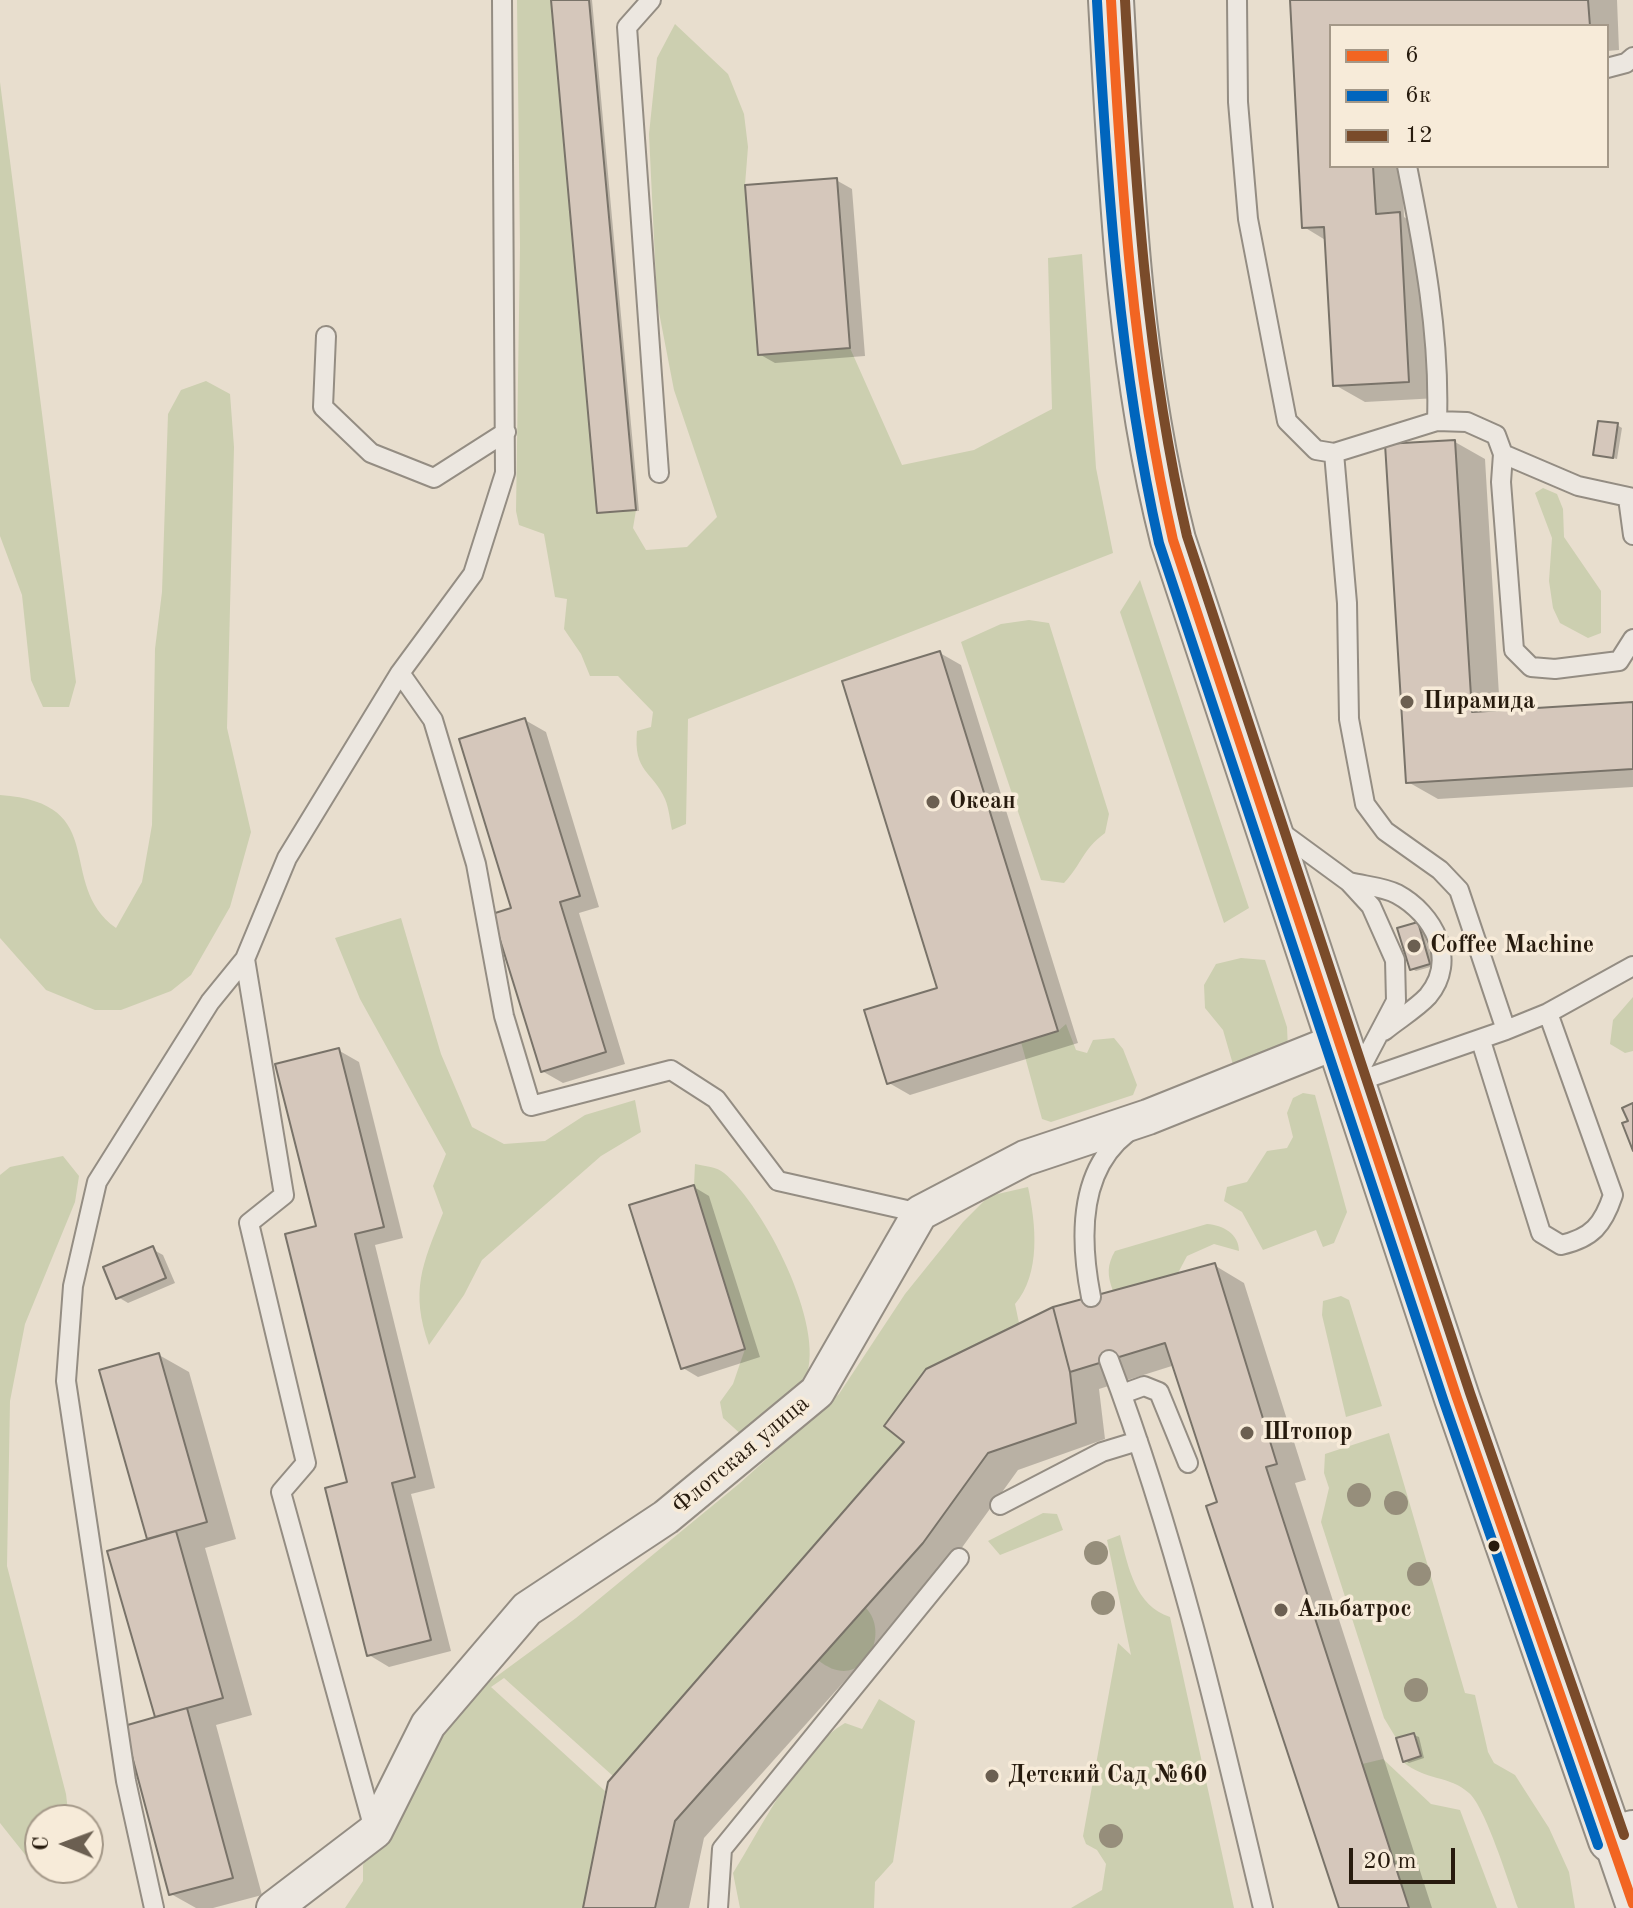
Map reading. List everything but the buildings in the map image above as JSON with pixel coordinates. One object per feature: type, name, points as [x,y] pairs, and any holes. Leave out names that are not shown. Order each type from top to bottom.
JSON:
[{"type":"street","points":[[1111,0],[1130,293],[1155,470],[1173,540],[1457,1398],[1622,1836],[1633,1904]]},
{"type":"street","points":[[920,1213],[1025,1158],[1148,1117],[1338,1041]]},
{"type":"street","name":"Флотская улица","points":[[274,1908],[375,1831],[428,1725],[527,1609],[666,1517],[817,1392],[920,1213]]},
{"type":"lane","points":[[154,1908],[126,1781],[66,1381],[73,1286],[97,1182],[210,1002],[245,959],[287,858],[400,673],[473,574],[505,473],[502,0]]},
{"type":"lane","points":[[651,0],[627,27],[659,473]]},
{"type":"lane","points":[[1237,0],[1238,102],[1248,219],[1287,421],[1316,450],[1334,453],[1437,421],[1467,422],[1496,435],[1503,454],[1501,482],[1514,650],[1531,667],[1555,669],[1619,661],[1633,639]]},
{"type":"lane","points":[[1609,67],[1626,63],[1633,57]]},
{"type":"lane","points":[[1407,168],[1431,298],[1439,374],[1437,421]]},
{"type":"lane","points":[[326,336],[323,407],[371,453],[434,478],[506,432]]},
{"type":"lane","points":[[1334,453],[1347,603],[1349,719],[1365,804],[1385,831],[1440,870],[1459,890],[1506,1030]]},
{"type":"lane","points":[[1503,454],[1578,486],[1630,498],[1633,535]]},
{"type":"lane","points":[[400,673],[433,720],[476,864],[504,1016],[531,1106],[671,1070],[716,1099],[778,1181],[920,1213]]},
{"type":"lane","points":[[1265,821],[1349,882],[1371,906],[1395,960],[1396,1001],[1353,1083]]},
{"type":"lane","points":[[1349,882],[1394,893],[1423,910],[1441,945],[1443,970],[1427,996],[1381,1032]]},
{"type":"lane","points":[[245,959],[284,1195],[249,1223],[306,1463],[281,1492],[375,1831]]},
{"type":"lane","points":[[1353,1083],[1481,1041],[1548,1013],[1633,966]]},
{"type":"lane","points":[[1481,1041],[1541,1233],[1561,1245],[1583,1240],[1606,1217],[1613,1195],[1548,1013]]},
{"type":"lane","points":[[1091,1297],[1084,1231],[1095,1174],[1114,1143],[1148,1117]]},
{"type":"lane","points":[[1109,1360],[1138,1441],[1202,1645],[1263,1908]]},
{"type":"lane","points":[[1122,1394],[1144,1386],[1159,1392],[1188,1463]]},
{"type":"lane","points":[[1000,1505],[1102,1452],[1138,1441]]},
{"type":"lane","points":[[718,1908],[722,1849],[959,1558]]},
{"type":"green space","points":[[517,0],[551,0],[597,513],[636,510],[633,528],[646,550],[687,547],[717,517],[674,390],[657,302],[649,134],[657,58],[675,24],[728,74],[744,114],[748,147],[745,185],[758,355],[850,348],[902,465],[974,450],[1052,409],[1048,258],[1082,254],[1096,468],[1113,553],[688,719],[686,824],[672,830],[665,799],[638,755],[637,731],[651,727],[653,712],[618,676],[590,676],[581,654],[564,629],[567,599],[555,597],[544,534],[519,525],[516,511],[520,247]]},
{"type":"green space","points":[[0,82],[76,682],[69,707],[43,707],[31,680],[22,595],[0,536]]},
{"type":"green space","points":[[206,381],[230,394],[234,447],[227,728],[251,832],[230,907],[191,975],[171,991],[121,1010],[95,1010],[46,990],[0,938],[0,795],[35,801],[57,813],[70,829],[88,889],[98,910],[116,928],[142,882],[152,825],[155,649],[162,592],[168,414],[181,390]]},
{"type":"green space","points":[[1543,488],[1557,494],[1563,509],[1564,537],[1601,591],[1601,633],[1588,638],[1560,623],[1553,608],[1549,581],[1552,538],[1535,493]]},
{"type":"green space","points":[[1140,580],[1249,908],[1224,923],[1120,612]]},
{"type":"green space","points":[[1029,620],[1049,623],[1109,814],[1105,833],[1091,845],[1064,883],[1041,880],[961,642],[1001,624]]},
{"type":"green space","points":[[401,918],[441,1054],[472,1127],[504,1144],[545,1141],[585,1115],[635,1100],[641,1132],[601,1156],[482,1260],[464,1295],[429,1345],[420,1309],[421,1278],[443,1213],[433,1186],[446,1154],[360,999],[335,938]]},
{"type":"green space","points":[[1241,958],[1265,960],[1287,1027],[1288,1050],[1234,1068],[1223,1030],[1205,1008],[1204,985],[1216,964]]},
{"type":"green space","points":[[1633,997],[1633,1051],[1625,1053],[1610,1044],[1613,1020]]},
{"type":"green space","points":[[1066,1024],[1076,1050],[1087,1053],[1093,1040],[1114,1038],[1123,1049],[1137,1085],[1133,1095],[1051,1122],[1042,1119],[1021,1042],[1058,1031]]},
{"type":"green space","points":[[1303,1093],[1315,1095],[1347,1212],[1334,1243],[1323,1247],[1316,1230],[1263,1250],[1242,1212],[1224,1201],[1227,1187],[1247,1182],[1267,1151],[1287,1148],[1293,1137],[1287,1113],[1293,1098]]},
{"type":"green space","points":[[63,1156],[79,1176],[75,1202],[25,1324],[10,1401],[7,1566],[67,1804],[24,1804],[24,1853],[0,1823],[0,1175],[10,1167]]},
{"type":"green space","points":[[695,1164],[724,1173],[756,1212],[788,1268],[807,1328],[810,1355],[806,1377],[788,1399],[743,1436],[723,1418],[720,1402],[733,1384],[745,1349],[694,1185]]},
{"type":"green space","points":[[1028,1187],[1034,1232],[1033,1264],[1015,1304],[1019,1323],[926,1369],[884,1426],[904,1442],[613,1776],[504,1678],[491,1687],[605,1791],[583,1908],[345,1908],[363,1881],[363,1865],[398,1802],[463,1701],[576,1618],[740,1483],[839,1394],[905,1294],[963,1222],[989,1196]]},
{"type":"green space","points":[[1207,1224],[1229,1232],[1236,1240],[1239,1251],[1214,1244],[1187,1256],[1178,1273],[1113,1291],[1109,1270],[1115,1251]]},
{"type":"green space","points":[[1341,1296],[1349,1300],[1382,1406],[1346,1417],[1322,1315],[1323,1301]]},
{"type":"green space","points":[[1389,1433],[1465,1693],[1475,1695],[1488,1752],[1494,1763],[1515,1775],[1549,1828],[1569,1872],[1575,1908],[1518,1908],[1490,1830],[1476,1801],[1461,1787],[1420,1772],[1403,1762],[1421,1756],[1415,1733],[1396,1738],[1384,1718],[1321,1522],[1329,1488],[1324,1473],[1325,1454]]},
{"type":"green space","points":[[1043,1513],[1057,1514],[1063,1530],[1000,1555],[988,1541]]},
{"type":"green space","points":[[1120,1535],[1141,1595],[1158,1611],[1170,1617],[1234,1908],[1071,1908],[1102,1890],[1106,1864],[1097,1850],[1086,1844],[1083,1836],[1118,1643],[1131,1655],[1107,1540]]},
{"type":"green space","points":[[865,1607],[873,1619],[876,1632],[868,1657],[859,1666],[847,1671],[834,1669],[818,1660]]},
{"type":"green space","points":[[879,1699],[915,1721],[893,1862],[875,1882],[874,1908],[740,1908],[733,1873],[783,1790],[828,1735],[845,1723],[862,1729]]},
{"type":"green space","points":[[1383,1759],[1431,1804],[1460,1810],[1497,1908],[1409,1908],[1362,1764]]},
{"type":"transit line","name":"6","points":[[1111,0],[1130,272],[1147,406],[1173,540],[1457,1398],[1633,1904]]},
{"type":"transit line","name":"12","points":[[1125,0],[1144,270],[1161,403],[1187,536],[1470,1393],[1624,1835]]},
{"type":"transit line","name":"6к","points":[[1097,1],[1110,206],[1124,341],[1159,543],[1444,1402],[1598,1845]]},
{"type":"place","name":"Пирамида","points":[[1407,702]]},
{"type":"place","name":"Океан","points":[[933,802]]},
{"type":"place","name":"Coffee Machine","points":[[1414,946]]},
{"type":"place","name":"Штопор","points":[[1247,1433]]},
{"type":"place","name":"Альбатрос","points":[[1281,1610]]},
{"type":"place","name":"Детский Сад №60","points":[[992,1776]]}]
